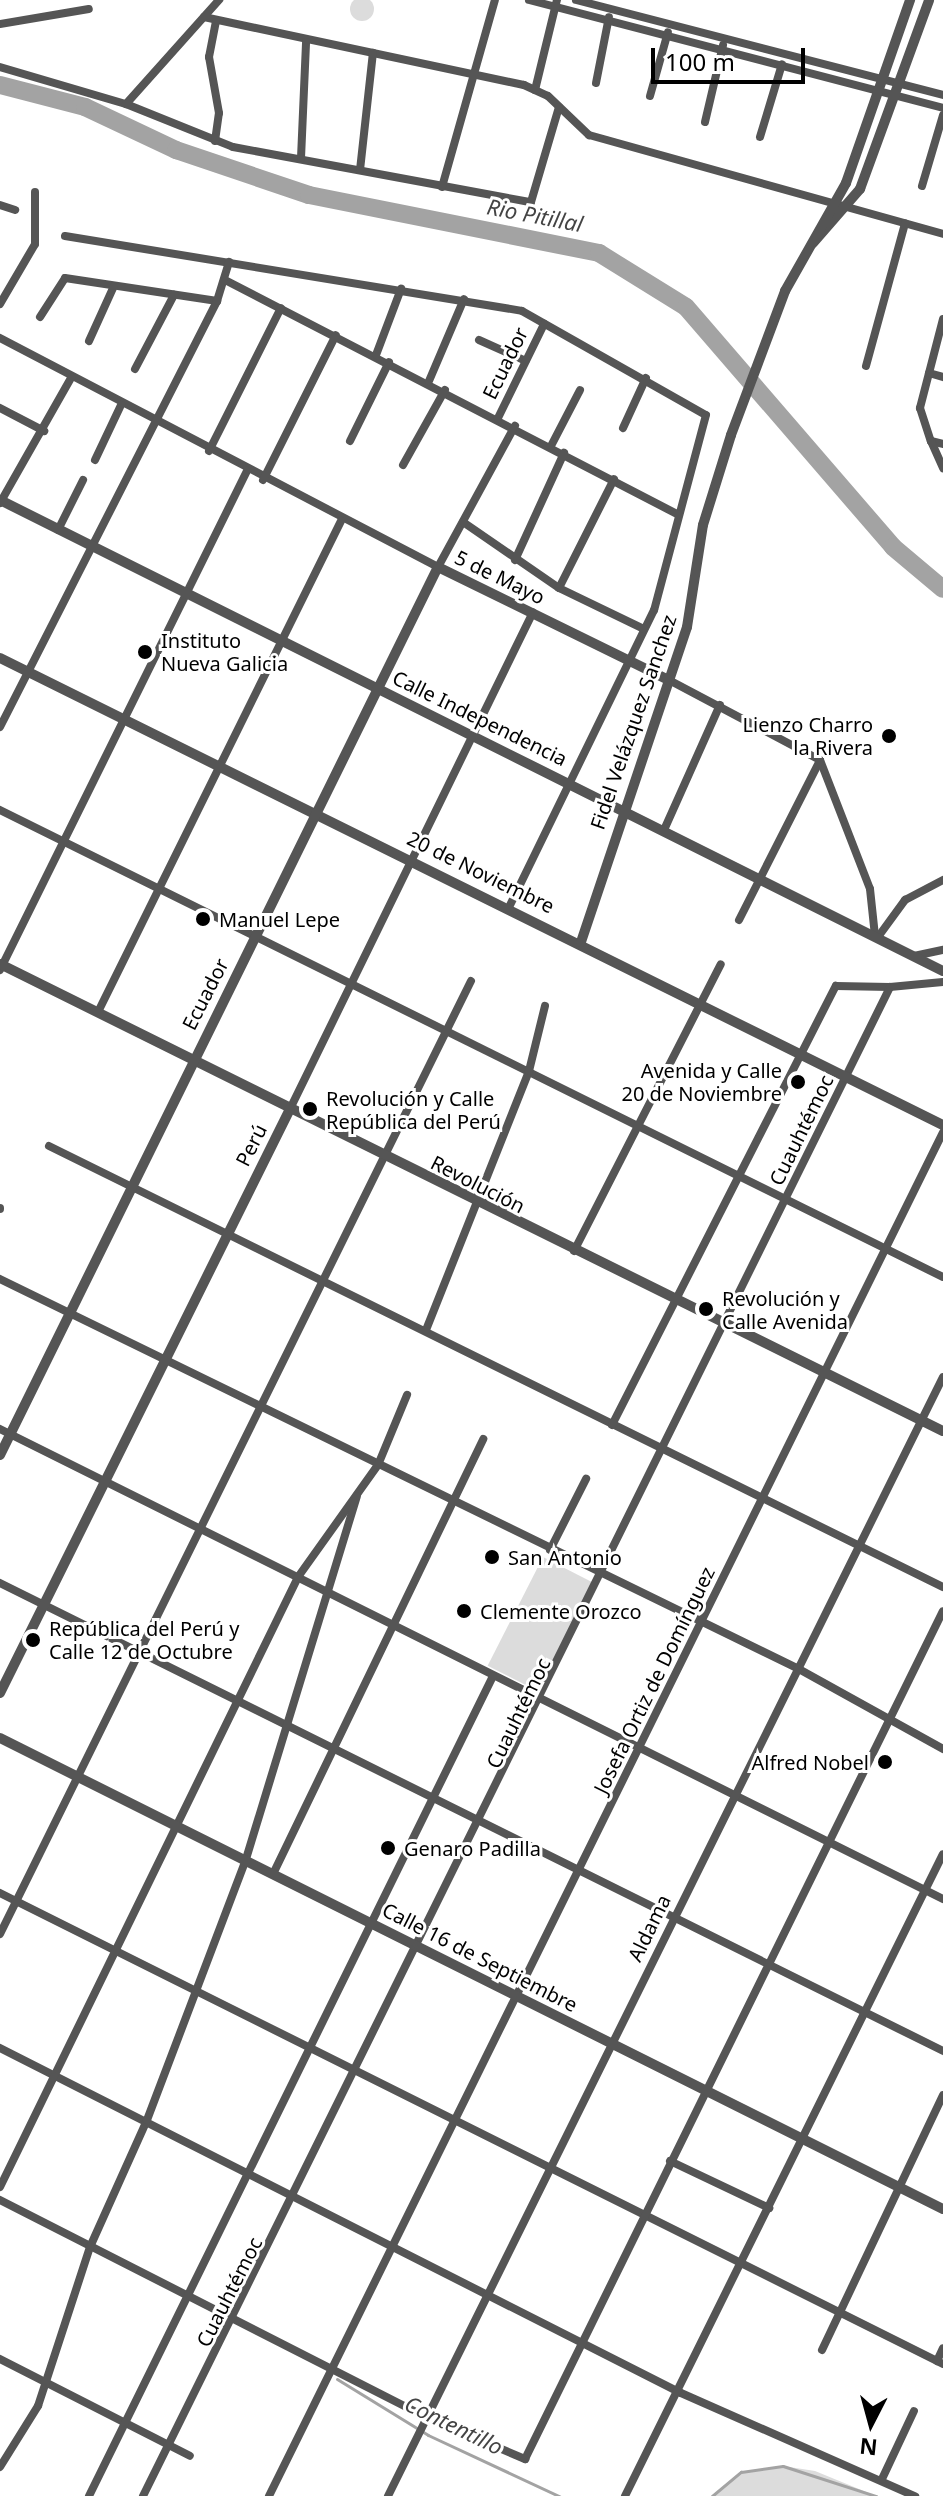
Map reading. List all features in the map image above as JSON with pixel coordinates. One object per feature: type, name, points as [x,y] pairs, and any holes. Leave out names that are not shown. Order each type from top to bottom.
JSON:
[{"type":"street","points":[[126,104],[219,0]]},
{"type":"street","points":[[442,187],[495,0]]},
{"type":"street","points":[[529,0],[556,3],[609,21],[781,66],[898,90],[943,95]]},
{"type":"street","points":[[576,0],[784,56],[881,86]]},
{"type":"street","name":"Fidel Velázquez Sanchez","points":[[581,942],[622,808],[687,627],[703,525],[731,435],[764,343],[836,200],[881,86],[910,0]]},
{"type":"street","points":[[813,243],[852,205],[898,90],[929,0]]},
{"type":"street","points":[[535,90],[556,3]]},
{"type":"street","points":[[0,24],[89,9]]},
{"type":"street","points":[[596,83],[611,9]]},
{"type":"street","points":[[204,17],[306,42],[475,72],[535,90],[589,135],[836,200],[943,234]]},
{"type":"street","points":[[215,141],[219,113],[209,57],[216,21]]},
{"type":"street","points":[[650,96],[670,24]]},
{"type":"street","points":[[705,122],[724,40]]},
{"type":"street","points":[[301,158],[306,42]]},
{"type":"street","points":[[360,170],[373,53]]},
{"type":"street","points":[[760,137],[784,56]]},
{"type":"street","points":[[0,67],[126,104],[215,141],[531,202],[559,107]]},
{"type":"street","points":[[898,90],[943,108]]},
{"type":"street","points":[[922,186],[943,115]]},
{"type":"street","points":[[0,304],[35,244],[35,192]]},
{"type":"street","points":[[0,205],[15,210]]},
{"type":"street","points":[[866,366],[905,223]]},
{"type":"street","points":[[65,236],[464,299],[522,311],[646,378],[706,415],[644,629],[510,905]]},
{"type":"street","points":[[0,727],[89,546],[217,301],[229,262]]},
{"type":"street","points":[[40,317],[61,279],[217,301]]},
{"type":"street","points":[[225,280],[429,381],[679,515]]},
{"type":"street","points":[[89,341],[114,286]]},
{"type":"street","points":[[376,355],[401,289]]},
{"type":"street","points":[[135,369],[174,295]]},
{"type":"street","points":[[429,381],[464,299]]},
{"type":"street","points":[[209,451],[281,308]]},
{"type":"street","points":[[943,319],[920,408],[943,468]]},
{"type":"street","name":"Ecuador","points":[[498,418],[544,324]]},
{"type":"street","points":[[263,480],[336,335]]},
{"type":"street","name":"5 de Mayo","points":[[0,338],[341,521],[720,705],[820,760]]},
{"type":"street","points":[[479,340],[526,361]]},
{"type":"street","points":[[350,441],[389,362]]},
{"type":"street","points":[[929,373],[943,377]]},
{"type":"street","points":[[1,501],[44,431],[71,378]]},
{"type":"street","points":[[623,428],[646,378]]},
{"type":"street","points":[[403,465],[445,390]]},
{"type":"street","points":[[551,446],[580,390]]},
{"type":"street","points":[[95,460],[121,405]]},
{"type":"street","points":[[0,408],[44,431]]},
{"type":"street","name":"Ecuador","points":[[0,1455],[5,1432],[68,1312],[191,1060],[438,567],[515,426]]},
{"type":"street","points":[[931,441],[943,444]]},
{"type":"street","points":[[515,560],[564,453]]},
{"type":"street","points":[[1,966],[247,471]]},
{"type":"street","points":[[559,588],[614,479]]},
{"type":"street","points":[[58,530],[83,480]]},
{"type":"street","name":"Calle Independencia","points":[[1,501],[185,595],[570,782],[943,971]]},
{"type":"street","points":[[98,1012],[341,521]]},
{"type":"street","points":[[463,522],[559,588],[644,629]]},
{"type":"street","name":"Perú","points":[[0,1693],[533,612]]},
{"type":"street","name":"20 de Noviembre","points":[[0,658],[510,905],[799,1056],[943,1125]]},
{"type":"street","points":[[664,830],[720,705]]},
{"type":"street","points":[[739,920],[820,760]]},
{"type":"street","points":[[820,760],[870,889],[876,936]]},
{"type":"street","points":[[0,810],[529,1071],[783,1202],[943,1277]]},
{"type":"street","points":[[876,936],[905,900],[943,880]]},
{"type":"street","points":[[914,956],[943,950]]},
{"type":"street","points":[[573,1252],[640,1130],[721,964]]},
{"type":"street","name":"Revolución","points":[[1,966],[573,1252],[825,1371],[943,1431]]},
{"type":"street","points":[[0,1934],[140,1652],[204,1531],[471,981]]},
{"type":"street","points":[[612,1425],[836,986],[890,987],[943,982]]},
{"type":"street","name":"Cuauhtémoc","points":[[143,2496],[297,2195],[666,1451],[723,1324],[890,987]]},
{"type":"street","points":[[426,1330],[529,1071],[545,1006]]},
{"type":"street","name":"Josefa Ortiz de Domínguez","points":[[271,2493],[328,2368],[579,1871],[825,1371],[882,1248],[943,1132]]},
{"type":"street","points":[[49,1146],[943,1587]]},
{"type":"street","points":[[0,1279],[167,1359],[453,1504],[797,1668],[943,1749]]},
{"type":"street","name":"Aldama","points":[[388,2496],[549,2164],[672,1921],[731,1792],[943,1377]]},
{"type":"street","points":[[0,2187],[298,1577],[334,1519],[357,1497],[378,1465],[407,1395]]},
{"type":"street","points":[[5,1432],[943,1899]]},
{"type":"street","points":[[274,1872],[483,1439]]},
{"type":"street","points":[[550,1550],[586,1479]]},
{"type":"street","points":[[0,2467],[38,2406],[43,2379],[90,2247],[147,2120],[198,1990],[246,1859],[331,1594],[357,1497]]},
{"type":"street","points":[[0,1583],[579,1871],[672,1921],[866,2011],[943,2051]]},
{"type":"street","points":[[0,2200],[190,2294],[426,2417],[525,2459],[943,1611]]},
{"type":"street","points":[[89,2496],[493,1676]]},
{"type":"street","name":"Calle 16 de Septiembre","points":[[0,1738],[274,1872],[514,1996],[707,2089],[943,2209]]},
{"type":"street","points":[[625,2496],[681,2393],[741,2260],[943,1854]]},
{"type":"street","points":[[0,1893],[198,1990],[309,2050],[549,2164],[841,2309],[940,2363],[943,2348]]},
{"type":"street","points":[[0,2048],[250,2171],[681,2393],[782,2433],[915,2496]]},
{"type":"street","points":[[822,2350],[896,2186],[943,2095]]},
{"type":"street","points":[[670,2161],[769,2208]]},
{"type":"street","points":[[0,2359],[190,2456]]},
{"type":"street","points":[[882,2479],[914,2411]]},
{"type":"street","points":[[271,2493],[284,2496]]},
{"type":"shaded area","points":[[362,-3],[373,4],[374,9],[367,20],[362,21],[351,14],[350,9],[357,-2]]},
{"type":"shaded area","points":[[543,1557],[594,1583],[538,1692],[488,1666]]},
{"type":"shaded area","points":[[783,2466],[815,2471],[876,2496],[712,2496],[741,2472]]},
{"type":"waterway","name":"Rio Pitillal","points":[[0,85],[85,107],[176,150],[309,195],[599,253],[686,307],[893,547],[943,589]]},
{"type":"waterway","name":"Contentillo","points":[[337,2379],[428,2435],[559,2496]]},
{"type":"waterway","name":"Contentillo","points":[[712,2496],[741,2472],[783,2466],[876,2496]]},
{"type":"place","name":"Instituto Nueva Galicia","points":[[145,652]]},
{"type":"place","name":"Lienzo Charro la Rivera","points":[[889,736]]},
{"type":"place","name":"Manuel Lepe","points":[[203,919]]},
{"type":"place","name":"Avenida y Calle 20 de Noviembre","points":[[798,1082]]},
{"type":"place","name":"Revolución y Calle República del Perú","points":[[310,1109]]},
{"type":"place","name":"Revolución y Calle Avenida","points":[[706,1309]]},
{"type":"place","name":"San Antonio","points":[[492,1557]]},
{"type":"place","name":"Clemente Orozco","points":[[464,1611]]},
{"type":"place","name":"República del Perú y Calle 12 de Octubre","points":[[33,1640]]},
{"type":"place","name":"Alfred Nobel","points":[[885,1762]]},
{"type":"place","name":"Genaro Padilla","points":[[388,1848]]}]
